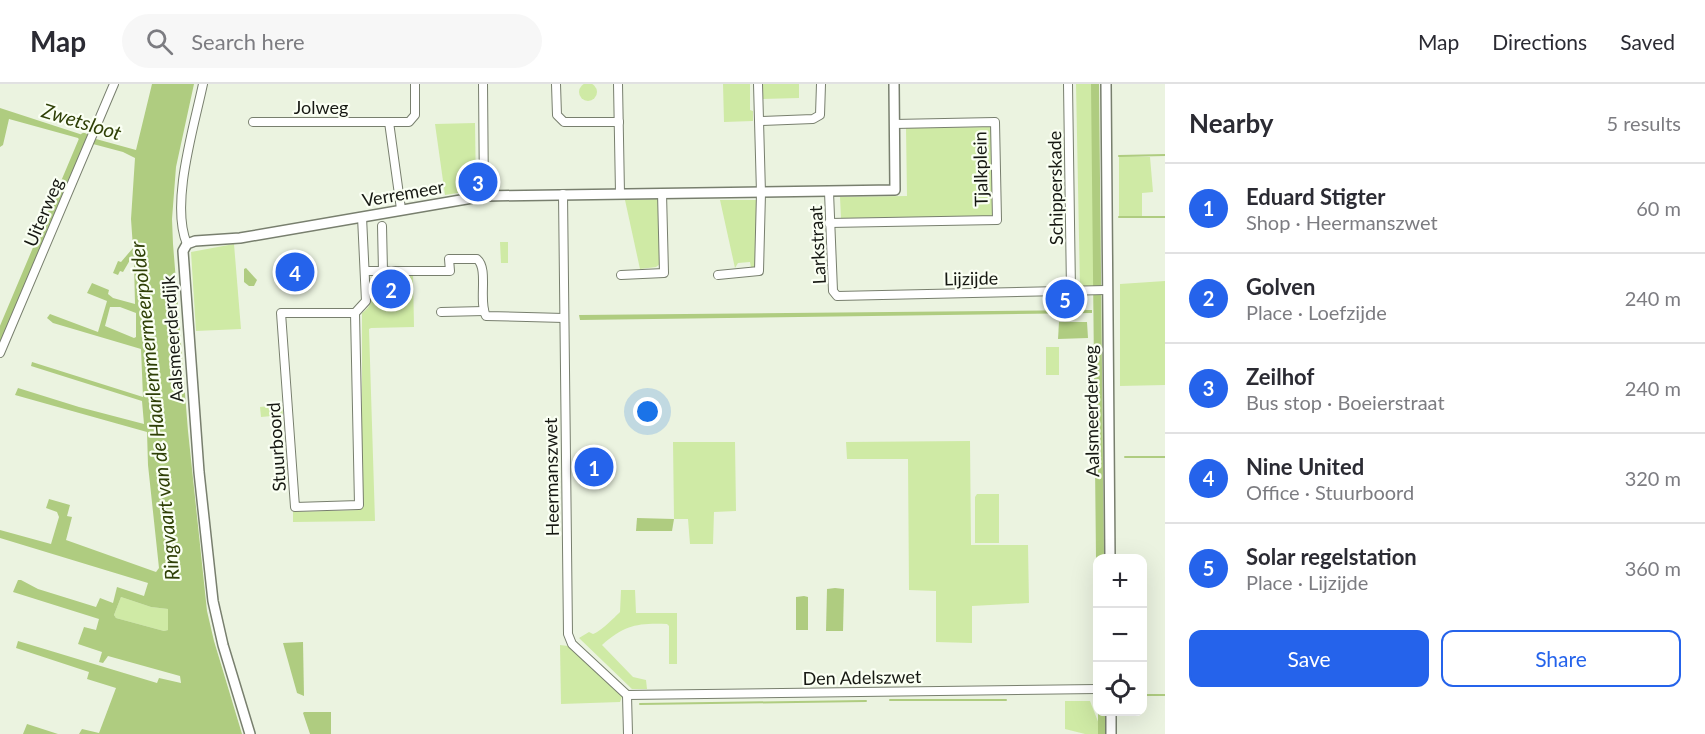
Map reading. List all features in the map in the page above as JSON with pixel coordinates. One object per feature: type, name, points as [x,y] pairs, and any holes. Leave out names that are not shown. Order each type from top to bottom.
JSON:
[{"type":"street","name":"Uiterweg","points":[[0,353],[114,84]]},
{"type":"street","name":"Aalsmeerderdijk","points":[[203,84],[182,192],[181,222],[187,244],[183,250],[184,274],[199,472],[213,601],[223,645],[250,734]]},
{"type":"street","name":"Jolweg","points":[[253,122],[409,122],[414,118],[415,84]]},
{"type":"street","points":[[483,84],[484,196]]},
{"type":"street","points":[[556,84],[557,115],[564,122],[619,122]]},
{"type":"street","points":[[618,84],[620,193]]},
{"type":"street","points":[[718,275],[759,271],[761,193],[758,84]]},
{"type":"street","points":[[760,121],[813,119],[820,115],[821,84]]},
{"type":"street","points":[[894,84],[894,124]]},
{"type":"street","name":"Schipperskade","points":[[1068,84],[1071,291]]},
{"type":"street","name":"Aalsmeerderweg","points":[[1106,84],[1099,290],[1110,554]]},
{"type":"street","points":[[389,122],[401,209]]},
{"type":"street","name":"Tjalkplein","points":[[829,223],[997,220],[995,122],[894,124]]},
{"type":"street","name":"Verremeer","points":[[187,244],[484,196],[895,190],[894,124]]},
{"type":"street","name":"Larkstraat","points":[[829,192],[833,291],[837,296]]},
{"type":"street","points":[[621,275],[664,273],[662,193]]},
{"type":"street","name":"Heermanszwet","points":[[563,194],[568,634],[572,644],[627,695]]},
{"type":"street","name":"Stuurboord","points":[[356,313],[281,313],[295,507],[358,505],[356,313],[366,302],[362,217]]},
{"type":"street","points":[[382,226],[383,271]]},
{"type":"street","points":[[365,271],[450,271],[449,259],[477,259],[482,265],[486,316],[564,318]]},
{"type":"street","name":"Lijzijde","points":[[837,296],[1099,290]]},
{"type":"street","points":[[441,312],[484,311]]},
{"type":"street","name":"Den Adelszwet","points":[[627,695],[1093,689]]},
{"type":"street","points":[[627,695],[628,734]]},
{"type":"street","points":[[1111,716],[1111,734]]},
{"type":"shaded area","points":[[588,83],[596,88],[597,92],[592,100],[588,101],[580,96],[579,92],[584,84]]},
{"type":"shaded area","points":[[723,84],[750,84],[750,110],[753,111],[753,121],[724,122]]},
{"type":"shaded area","points":[[762,84],[799,84],[799,98],[762,99]]},
{"type":"shaded area","points":[[1076,84],[1095,84],[1098,286],[1080,287]]},
{"type":"shaded area","points":[[475,123],[476,190],[445,195],[435,124]]},
{"type":"shaded area","points":[[993,127],[995,217],[841,218],[840,197],[907,196],[906,128]]},
{"type":"shaded area","points":[[1119,156],[1150,157],[1153,192],[1142,193],[1142,217],[1119,217]]},
{"type":"shaded area","points":[[662,199],[660,264],[656,267],[640,269],[625,200]]},
{"type":"shaded area","points":[[720,200],[757,200],[756,266],[751,268],[750,262],[738,263],[735,268]]},
{"type":"shaded area","points":[[500,242],[508,242],[508,263],[501,263]]},
{"type":"shaded area","points":[[234,244],[241,329],[196,331],[191,252]]},
{"type":"shaded area","points":[[413,274],[414,327],[369,329],[375,521],[293,522],[293,512],[360,510],[362,508],[362,313],[371,302],[372,277]]},
{"type":"shaded area","points":[[1165,281],[1165,385],[1120,386],[1120,284]]},
{"type":"shaded area","points":[[1046,347],[1059,347],[1059,375],[1046,375]]},
{"type":"shaded area","points":[[282,405],[283,415],[261,417],[260,407]]},
{"type":"shaded area","points":[[970,441],[971,545],[1028,545],[1029,603],[972,606],[972,643],[936,642],[936,591],[909,590],[908,459],[847,459],[846,442]]},
{"type":"shaded area","points":[[673,442],[735,442],[736,511],[714,512],[713,544],[690,544],[688,519],[674,519]]},
{"type":"shaded area","points":[[977,494],[999,494],[999,543],[975,543],[975,497]]},
{"type":"shaded area","points":[[621,590],[635,590],[636,613],[677,613],[677,664],[669,664],[669,626],[667,624],[647,624],[625,629],[602,645],[633,677],[646,680],[647,689],[632,689],[579,638],[589,632],[596,633],[620,612]]},
{"type":"shaded area","points":[[121,597],[151,607],[168,609],[168,630],[164,631],[116,618],[114,615]]},
{"type":"shaded area","points":[[560,645],[568,646],[623,694],[620,702],[561,704]]},
{"type":"shaded area","points":[[1065,701],[1090,701],[1093,716],[1096,716],[1099,724],[1100,734],[1085,734],[1065,729]]},
{"type":"water","name":"Ringvaart van de Haarlemmermeerpolder","points":[[152,84],[194,84],[176,167],[172,219],[173,244],[188,431],[207,611],[242,734],[79,734],[82,729],[99,733],[116,688],[87,679],[89,672],[16,648],[18,641],[157,683],[159,678],[181,683],[180,676],[108,656],[103,663],[99,662],[102,652],[78,644],[84,627],[96,630],[99,619],[13,592],[18,580],[21,580],[38,589],[96,607],[100,598],[113,603],[117,587],[144,596],[148,583],[0,538],[0,530],[51,544],[59,517],[57,512],[46,508],[49,499],[70,505],[67,516],[72,517],[66,540],[156,572],[159,568],[148,465],[147,432],[15,395],[18,388],[144,424],[142,401],[31,366],[32,362],[143,397],[141,349],[53,323],[47,318],[50,314],[98,332],[107,301],[87,293],[92,283],[109,290],[108,294],[113,298],[135,304],[134,261],[130,260],[123,272],[120,271],[118,275],[113,273],[118,261],[121,262],[133,248],[131,219],[135,158],[123,152],[93,144],[96,139],[136,150]],"holes":[[[110,307],[120,307],[136,313],[136,337],[105,326]],[[121,597],[151,607],[168,609],[168,630],[164,631],[116,618],[114,615]]]},
{"type":"water","points":[[0,108],[89,137],[86,143],[78,138],[9,119],[3,145],[0,147]]},
{"type":"water","points":[[246,268],[257,280],[254,286],[249,286],[244,282],[244,269]]},
{"type":"water","points":[[1092,310],[1092,313],[580,320],[579,315]]},
{"type":"water","points":[[1059,322],[1087,322],[1088,338],[1058,339]]},
{"type":"water","points":[[637,518],[674,519],[672,531],[636,531]]},
{"type":"water","points":[[827,589],[844,589],[843,631],[826,631]]},
{"type":"water","points":[[796,597],[808,597],[808,630],[796,630]]},
{"type":"water","points":[[303,642],[304,696],[297,693],[283,643]]},
{"type":"water","points":[[304,712],[331,712],[331,734],[310,734]]},
{"type":"water","points":[[27,724],[58,734],[23,734]]},
{"type":"waterway","points":[[1095,84],[1100,554]]},
{"type":"waterway","name":"Zwetsloot","points":[[0,336],[84,137]]},
{"type":"waterway","points":[[1119,156],[1165,155]]},
{"type":"waterway","points":[[1119,217],[1165,217]]},
{"type":"waterway","points":[[1125,457],[1165,457]]},
{"type":"waterway","points":[[1147,695],[1165,695]]},
{"type":"waterway","points":[[890,700],[1006,700]]},
{"type":"waterway","points":[[640,704],[866,701]]},
{"type":"waterway","points":[[1102,716],[1102,734]]},
{"type":"place","name":"Zeilhof","points":[[478,182]]},
{"type":"place","name":"Nine United","points":[[295,272]]},
{"type":"place","name":"Golven","points":[[391,289]]},
{"type":"place","name":"Solar regelstation","points":[[1065,299]]},
{"type":"place","name":"Eduard Stigter","points":[[594,467]]}]
